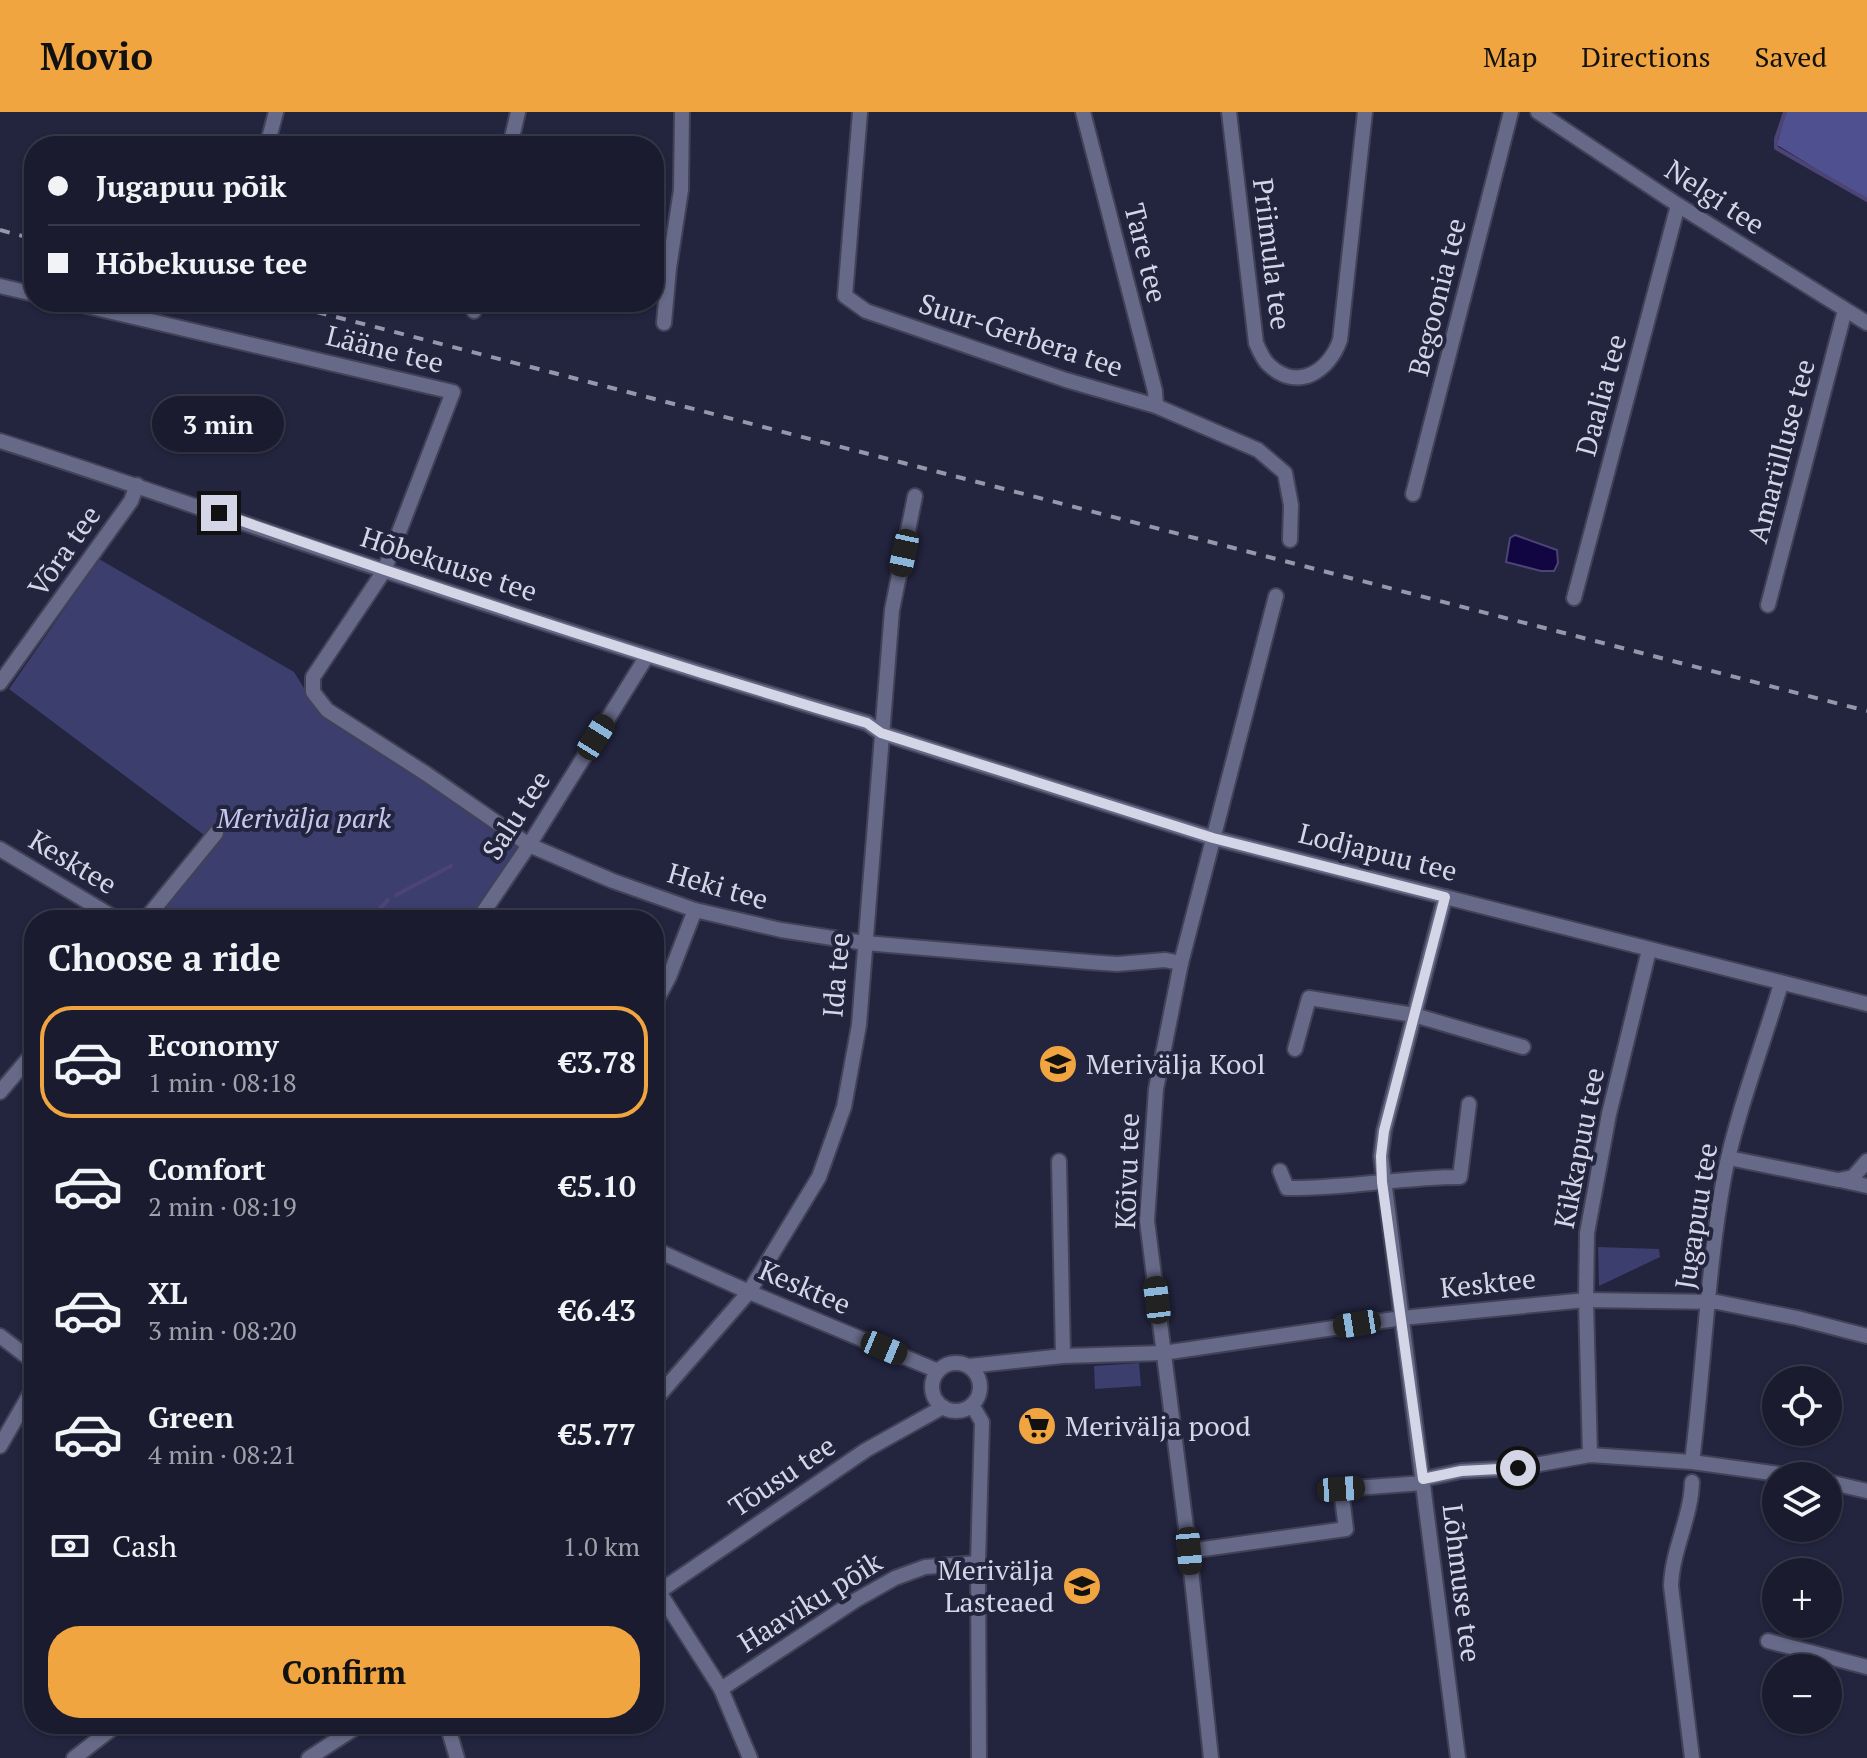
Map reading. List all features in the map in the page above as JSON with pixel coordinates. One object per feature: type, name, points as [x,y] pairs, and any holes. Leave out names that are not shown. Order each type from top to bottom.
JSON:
[{"type":"street","points":[[270,136],[276,112]]},
{"type":"street","points":[[512,136],[518,112]]},
{"type":"street","points":[[664,323],[681,190],[682,112]]},
{"type":"street","name":"Suur-Gerbera tee","points":[[860,112],[845,296],[866,311],[1066,380],[1156,406],[1258,450],[1285,473],[1291,505],[1290,540]]},
{"type":"street","name":"Tare tee","points":[[1083,112],[1155,391],[1156,406]]},
{"type":"street","name":"Priimula tee","points":[[1229,112],[1256,343],[1270,367],[1293,377],[1316,373],[1326,366],[1340,340],[1365,112]]},
{"type":"street","name":"Begoonia tee","points":[[1413,494],[1511,112]]},
{"type":"street","name":"Nelgi tee","points":[[1538,112],[1678,205],[1867,323]]},
{"type":"street","name":"Daalia tee","points":[[1574,598],[1678,205]]},
{"type":"street","points":[[0,286],[24,292]]},
{"type":"street","name":"Amarülluse tee","points":[[1768,605],[1845,310]]},
{"type":"street","name":"Lääne tee","points":[[113,312],[453,392],[384,571]]},
{"type":"street","name":"Hõbekuuse tee","points":[[0,441],[384,571],[867,723],[881,733]]},
{"type":"street","name":"Võra tee","points":[[0,683],[131,501],[137,485]]},
{"type":"street","name":"Ida tee","points":[[664,1390],[749,1292],[819,1177],[844,1107],[859,1025],[892,610],[915,496]]},
{"type":"street","name":"Heki tee","points":[[384,571],[313,677],[313,692],[327,710],[414,765],[529,845],[613,881],[695,910],[781,930],[865,943],[1089,962],[1117,964],[1165,960],[1181,963]]},
{"type":"street","name":"Kõivu tee","points":[[1211,1758],[1189,1551],[1147,1221],[1156,1089],[1181,963],[1276,596]]},
{"type":"street","name":"Salu tee","points":[[485,910],[647,656]]},
{"type":"street","name":"Lodjapuu tee","points":[[881,733],[1213,838],[1867,1004]]},
{"type":"street","points":[[153,910],[216,833]]},
{"type":"street","name":"Kesktee","points":[[0,849],[101,910]]},
{"type":"street","name":"Lõhmuse tee","points":[[1445,897],[1384,1131],[1381,1156],[1458,1758]]},
{"type":"street","points":[[664,986],[695,910]]},
{"type":"street","name":"Kikkapuu tee","points":[[1590,1455],[1587,1233],[1609,1114],[1649,950]]},
{"type":"street","name":"Jugapuu tee","points":[[1692,1462],[1703,1380],[1707,1302],[1729,1158],[1781,984]]},
{"type":"street","points":[[1295,1049],[1309,998],[1414,1015],[1523,1047]]},
{"type":"street","points":[[0,1092],[24,1064]]},
{"type":"street","points":[[1280,1171],[1287,1188],[1329,1189],[1460,1177],[1469,1104]]},
{"type":"street","points":[[1729,1158],[1867,1186]]},
{"type":"street","points":[[1059,1161],[1063,1356]]},
{"type":"street","points":[[1838,1180],[1853,1177],[1867,1161]]},
{"type":"street","name":"Kesktee","points":[[664,1254],[938,1371]]},
{"type":"street","name":"Kesktee","points":[[969,1366],[1063,1356],[1163,1353],[1402,1318],[1586,1300],[1707,1302],[1797,1318],[1867,1336]]},
{"type":"street","points":[[0,1336],[24,1354]]},
{"type":"street","points":[[955,1362],[969,1366],[979,1377],[980,1393],[972,1405],[958,1411],[943,1407],[933,1396],[932,1388],[938,1371],[955,1362]]},
{"type":"street","points":[[0,1446],[24,1404]]},
{"type":"street","points":[[972,1405],[982,1422],[978,1563],[979,1758]]},
{"type":"street","name":"Tõusu tee","points":[[664,1588],[866,1450],[943,1407]]},
{"type":"street","points":[[1189,1551],[1346,1529],[1341,1489],[1423,1481],[1461,1471],[1518,1468],[1590,1455],[1692,1462],[1762,1472]]},
{"type":"street","points":[[1692,1482],[1692,1501],[1672,1568],[1671,1586],[1692,1758]]},
{"type":"street","points":[[1842,1485],[1867,1491]]},
{"type":"street","name":"Haaviku põik","points":[[721,1689],[856,1600],[895,1578],[925,1567],[978,1563]]},
{"type":"street","points":[[664,1604],[721,1689],[750,1758]]},
{"type":"street","points":[[1768,1641],[1867,1667]]},
{"type":"street","points":[[74,1758],[105,1734]]},
{"type":"street","points":[[309,1758],[346,1734]]},
{"type":"street","points":[[450,1734],[457,1758]]},
{"type":"green space","name":"Merivälja park","points":[[99,559],[294,672],[314,704],[521,843],[475,910],[142,910],[204,835],[9,689]]},
{"type":"green space","points":[[1598,1247],[1659,1249],[1660,1257],[1599,1286]]},
{"type":"green space","points":[[1139,1363],[1141,1386],[1095,1389],[1094,1366]]},
{"type":"shaded area","points":[[1785,112],[1867,112],[1867,200],[1777,145]]},
{"type":"shaded area","points":[[1515,535],[1557,550],[1558,563],[1554,571],[1506,562],[1510,538]]},
{"type":"waterway","points":[[1785,112],[1776,148],[1867,200]]},
{"type":"waterway","points":[[396,895],[451,866]]},
{"type":"waterway","points":[[378,910],[388,900]]},
{"type":"railway","points":[[0,230],[24,236]]},
{"type":"railway","points":[[317,312],[1867,711]]},
{"type":"place","name":"Merivälja Kool","points":[[1058,1064]]},
{"type":"place","name":"Merivälja pood","points":[[1037,1426]]},
{"type":"place","name":"Merivälja Lasteaed","points":[[1082,1586]]},
{"type":"route","points":[[219,513],[384,571],[867,723],[881,733],[1213,838],[1445,897],[1384,1131],[1382,1182],[1423,1479],[1461,1471],[1518,1468]]}]
